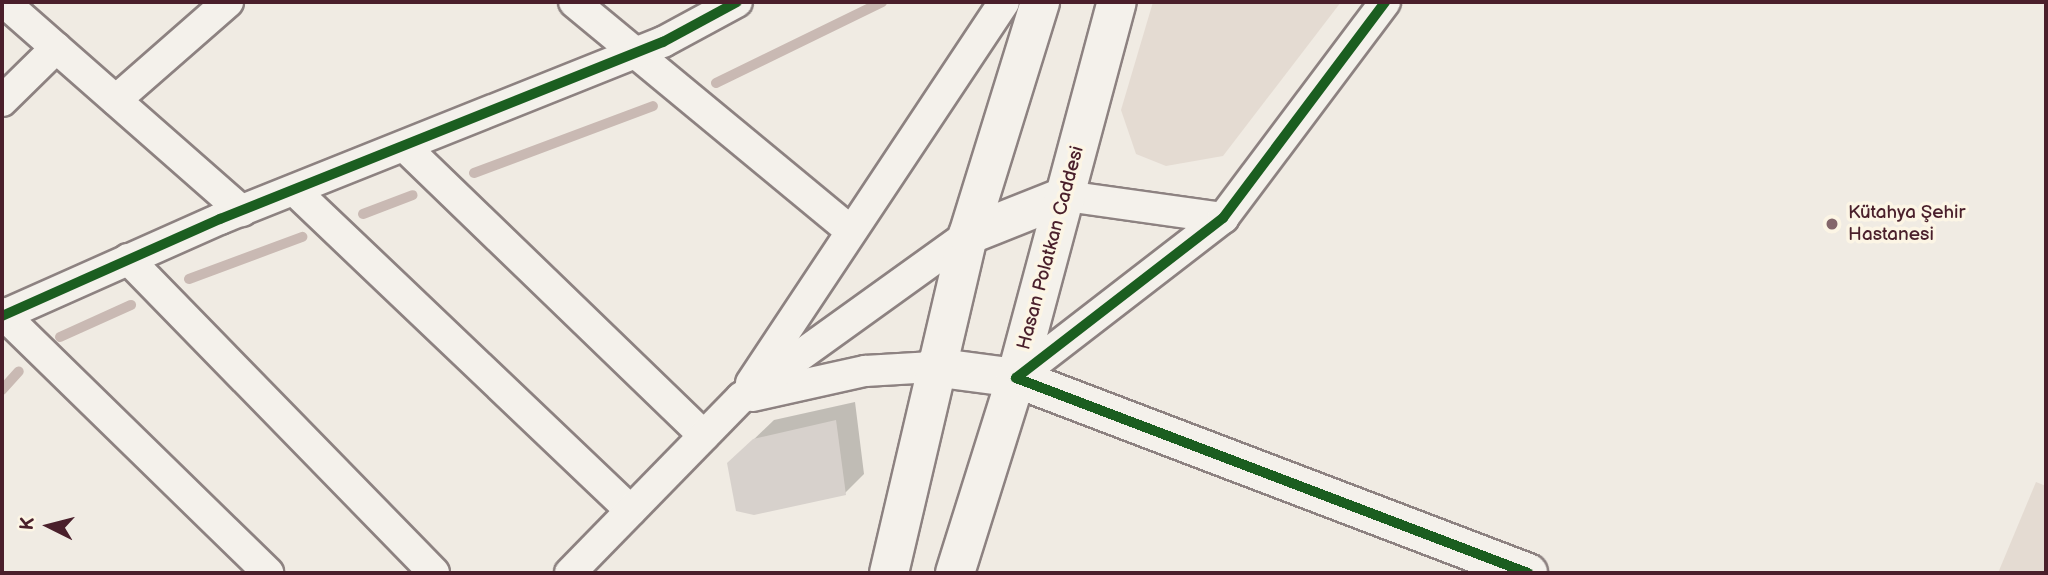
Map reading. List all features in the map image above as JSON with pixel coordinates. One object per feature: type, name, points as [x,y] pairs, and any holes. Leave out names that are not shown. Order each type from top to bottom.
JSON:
[{"type":"main road","points":[[889,573],[933,368],[968,235],[1040,2]]},
{"type":"main road","name":"Hasan Polatkan Caddesi","points":[[955,573],[1016,378],[1117,2]]},
{"type":"main road","points":[[968,235],[1066,196]]},
{"type":"main road","points":[[933,368],[1016,378],[1528,573]]},
{"type":"street","points":[[4,2],[242,211]]},
{"type":"street","points":[[116,100],[228,2]]},
{"type":"street","points":[[574,2],[850,230]]},
{"type":"street","points":[[268,573],[2,314],[242,211],[634,54],[737,2]]},
{"type":"street","points":[[741,398],[850,230],[1004,2]]},
{"type":"street","points":[[1016,378],[1223,218],[1385,2]]},
{"type":"street","points":[[2,101],[56,48]]},
{"type":"street","points":[[404,146],[704,436]]},
{"type":"street","points":[[294,190],[631,511]]},
{"type":"street","points":[[1066,196],[1223,218]]},
{"type":"street","points":[[570,573],[741,398],[968,235]]},
{"type":"street","points":[[128,259],[434,573]]},
{"type":"street","points":[[741,398],[865,371],[933,368]]},
{"type":"shaded area","points":[[1153,2],[1341,2],[1223,156],[1166,166],[1136,154],[1121,110]]},
{"type":"shaded area","points":[[2036,482],[2046,486],[2046,573],[1998,573]]},
{"type":"building","points":[[836,420],[846,495],[754,515],[736,511],[727,463],[753,439]]},
{"type":"waterway","points":[[716,83],[882,2]]},
{"type":"waterway","points":[[474,173],[653,106]]},
{"type":"waterway","points":[[363,214],[413,195]]},
{"type":"waterway","points":[[189,279],[302,237]]},
{"type":"waterway","points":[[60,337],[131,305]]},
{"type":"waterway","points":[[2,390],[19,371]]},
{"type":"cycle path","points":[[2,316],[220,219],[663,42],[737,2]]},
{"type":"cycle path","points":[[1016,378],[1223,218],[1385,2]]},
{"type":"cycle path","points":[[1016,378],[1528,573]]},
{"type":"place","name":"Kütahya Şehir Hastanesi","points":[[1832,224]]}]
